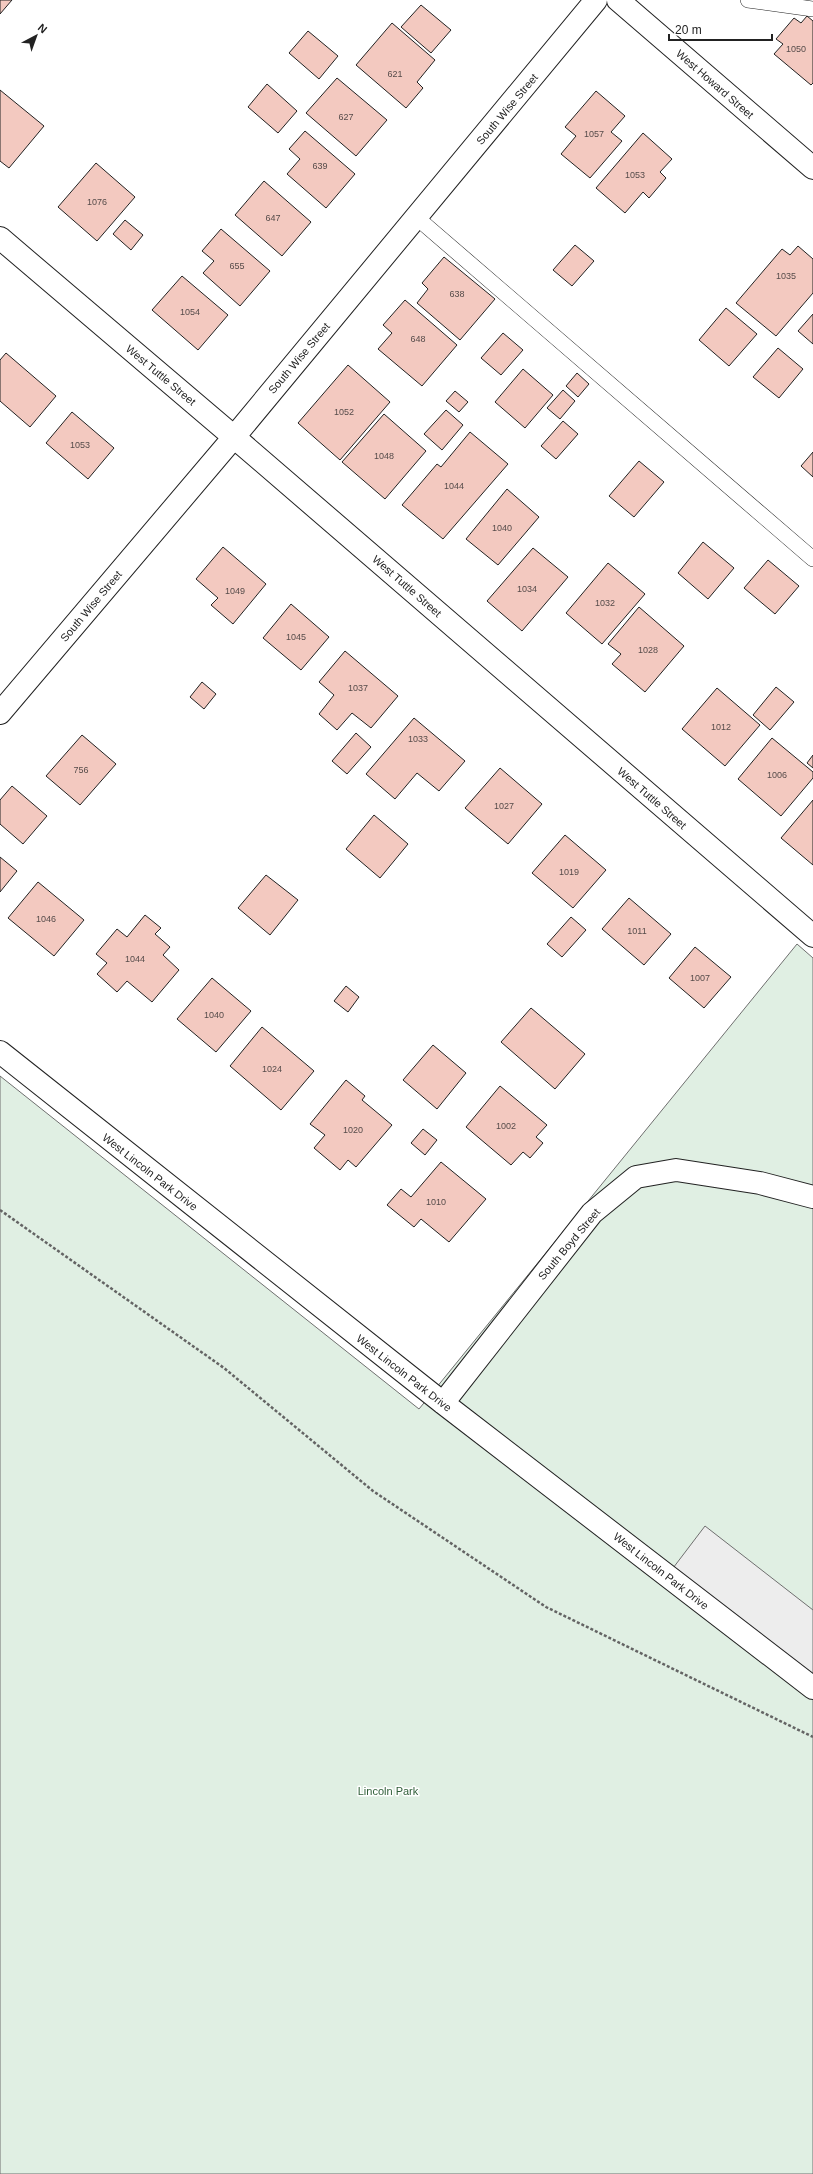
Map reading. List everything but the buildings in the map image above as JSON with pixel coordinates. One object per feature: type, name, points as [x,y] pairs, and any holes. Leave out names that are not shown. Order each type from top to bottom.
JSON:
[{"type":"street","name":"South Wise Street","points":[[0,713],[234,437],[596,0]]},
{"type":"street","name":"West Howard Street","points":[[618,0],[813,168]]},
{"type":"street","name":"West Tuttle Street","points":[[0,238],[234,437],[813,936]]},
{"type":"street","name":"West Lincoln Park Drive","points":[[0,1052],[443,1403],[813,1688]]},
{"type":"street","name":"South Boyd Street","points":[[443,1403],[592,1213],[636,1177],[676,1170],[760,1184],[813,1197]]},
{"type":"lane","points":[[748,0],[813,9]]},
{"type":"lane","points":[[416,217],[813,559]]},
{"type":"path","points":[[0,1210],[224,1368],[373,1491],[546,1607],[813,1737]]},
{"type":"green space","name":"Lincoln Park","points":[[797,944],[813,958],[813,2174],[0,2174],[0,1076],[419,1409]]},
{"type":"shaded area","points":[[705,1526],[813,1610],[813,1688],[667,1576]]}]
